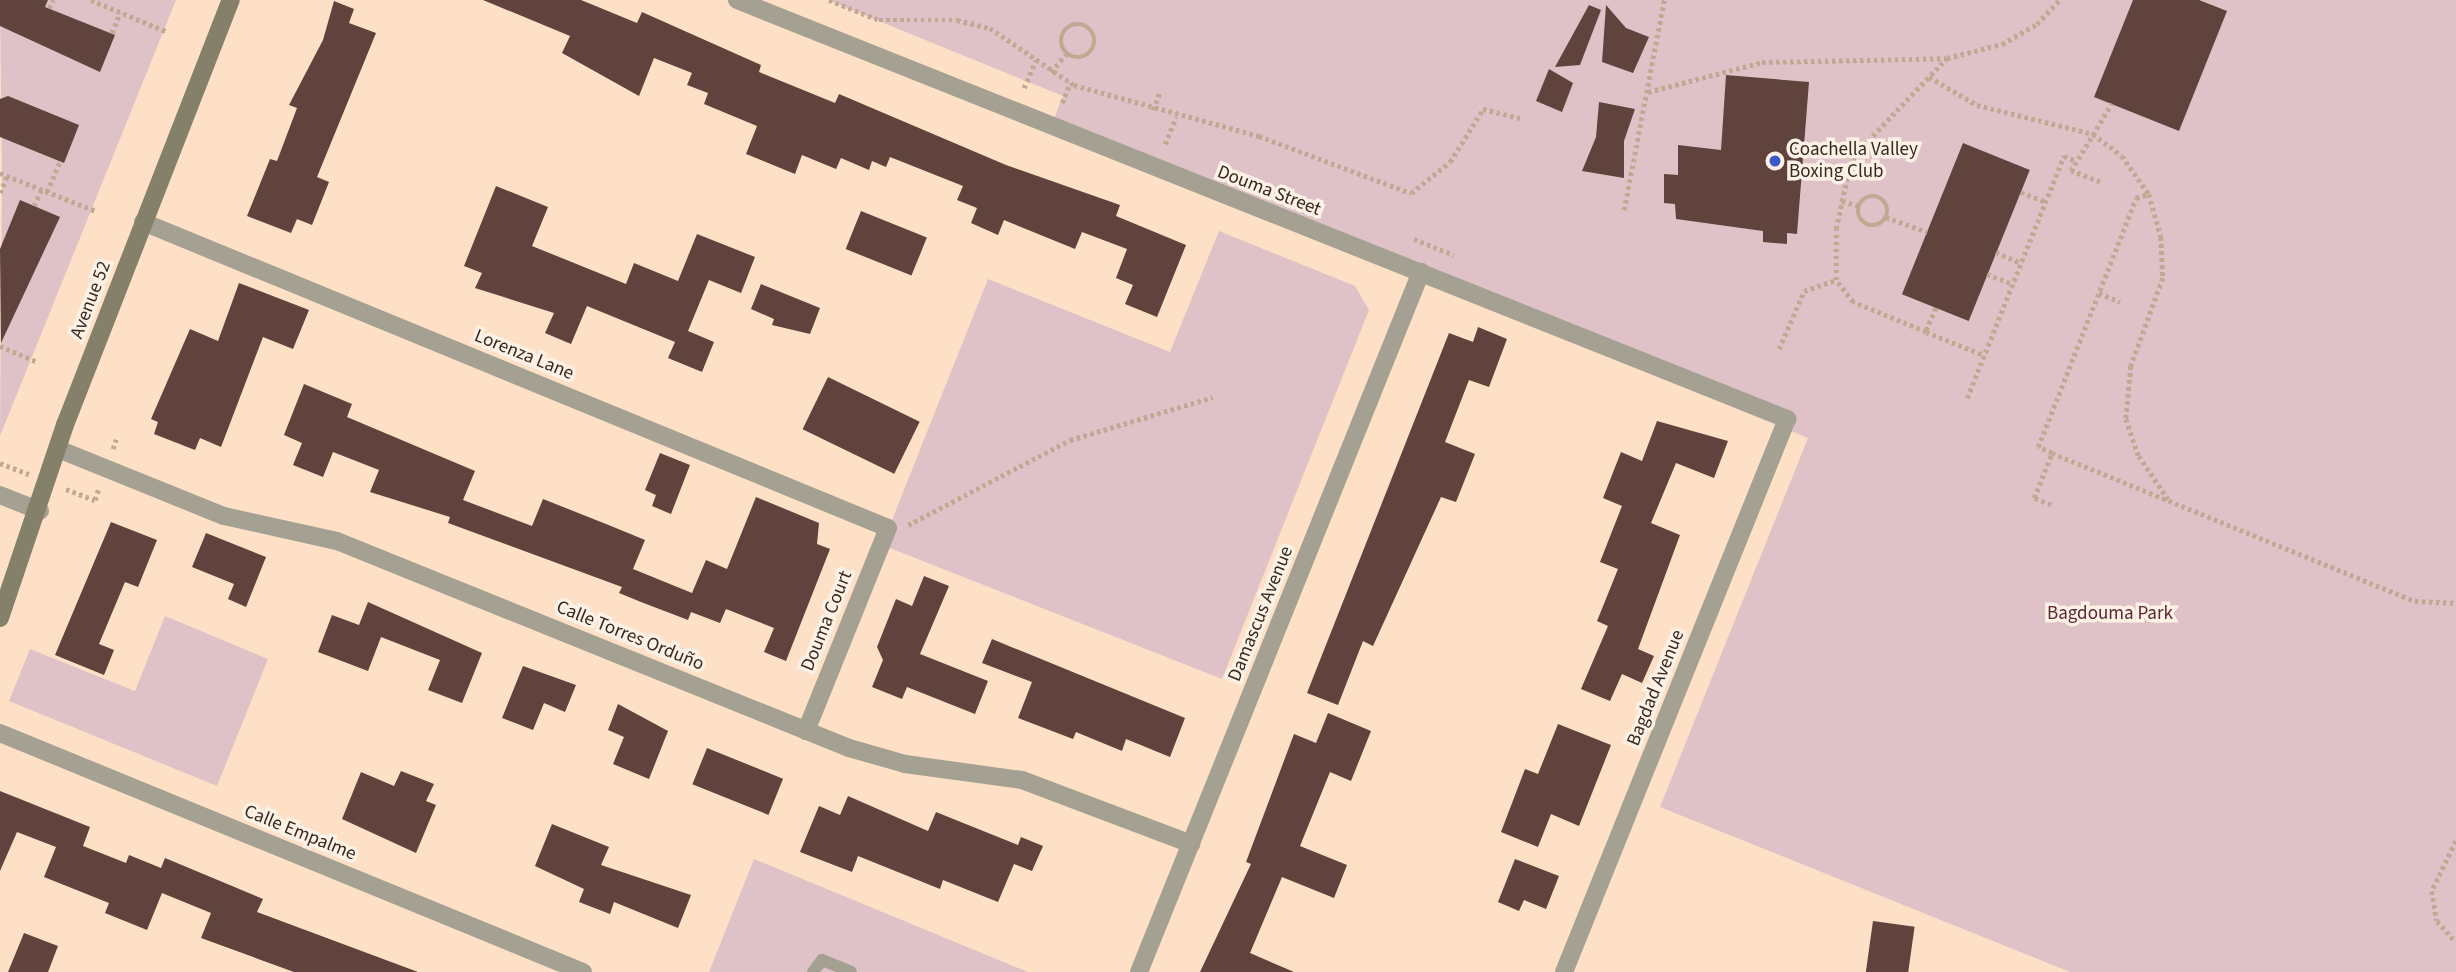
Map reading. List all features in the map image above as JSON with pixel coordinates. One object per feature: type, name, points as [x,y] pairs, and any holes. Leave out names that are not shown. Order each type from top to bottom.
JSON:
[{"type":"main road","name":"Avenue 52","points":[[0,618],[40,511],[58,449],[143,222],[231,0]]},
{"type":"street","name":"Douma Street","points":[[737,0],[1787,419]]},
{"type":"street","name":"Lorenza Lane","points":[[143,222],[888,528]]},
{"type":"street","name":"Damascus Avenue","points":[[1139,972],[1421,272]]},
{"type":"street","name":"Bagdad Avenue","points":[[1564,972],[1787,419]]},
{"type":"street","name":"Calle Torres Orduño","points":[[58,449],[223,516],[337,541],[879,758],[1053,789],[1191,844]]},
{"type":"street","points":[[0,495],[40,511]]},
{"type":"street","name":"Douma Court","points":[[806,731],[888,528]]},
{"type":"street","name":"Calle Empalme","points":[[0,733],[583,972]]},
{"type":"lane","points":[[813,972],[822,960],[851,972]]},
{"type":"path","points":[[91,0],[168,32]]},
{"type":"path","points":[[829,0],[879,20],[973,23],[1007,37],[1051,72],[1070,83],[1176,117],[1267,138],[1411,193],[1450,162],[1483,109],[1520,118]]},
{"type":"path","points":[[1625,210],[1664,0]]},
{"type":"path","points":[[1648,92],[1762,62],[1947,58],[2002,44],[2038,24],[2059,0]]},
{"type":"path","points":[[112,33],[120,12]]},
{"type":"path","points":[[1081,24],[1090,30],[1095,40],[1088,55],[1066,54],[1061,39],[1066,30],[1081,24]]},
{"type":"path","points":[[1051,72],[1066,54]]},
{"type":"path","points":[[1947,58],[1858,151],[1842,201],[1836,280],[1853,302],[1984,355]]},
{"type":"path","points":[[1024,88],[1036,60]]},
{"type":"path","points":[[1929,77],[1977,105],[2093,134],[2122,156],[2149,194],[2161,237],[2163,278],[2131,366],[2126,419],[2139,456],[2168,499]]},
{"type":"path","points":[[1062,103],[1070,83]]},
{"type":"path","points":[[1153,110],[1160,92]]},
{"type":"path","points":[[2100,182],[2071,171],[2074,160],[2112,103]]},
{"type":"path","points":[[1165,144],[1176,117]]},
{"type":"path","points":[[1967,398],[2064,156],[2074,160]]},
{"type":"path","points":[[47,192],[60,161]]},
{"type":"path","points":[[0,173],[96,211]]},
{"type":"path","points":[[0,193],[7,176]]},
{"type":"path","points":[[34,206],[41,190]]},
{"type":"path","points":[[2021,192],[2046,202]]},
{"type":"path","points":[[2149,194],[2136,198],[2038,447],[2415,601],[2456,603]]},
{"type":"path","points":[[1859,206],[1868,197],[1881,199],[1886,217]]},
{"type":"path","points":[[1842,201],[1859,206]]},
{"type":"path","points":[[1859,206],[1867,225],[1886,217],[1927,232]]},
{"type":"path","points":[[1414,239],[1454,255]]},
{"type":"path","points":[[1996,252],[2021,263]]},
{"type":"path","points":[[1987,274],[2013,284]]},
{"type":"path","points":[[1779,349],[1804,291],[1836,280]]},
{"type":"path","points":[[2099,293],[2120,302]]},
{"type":"path","points":[[1926,332],[1936,308]]},
{"type":"path","points":[[0,346],[36,361]]},
{"type":"path","points":[[888,528],[900,530],[1070,440],[1213,397]]},
{"type":"path","points":[[2051,505],[2034,498],[2052,453]]},
{"type":"path","points":[[2456,841],[2432,891],[2437,921],[2456,942]]},
{"type":"green space","points":[[0,0],[176,0],[0,436],[2,178]]},
{"type":"green space","name":"Bagdouma Park","points":[[827,0],[2456,0],[2456,972],[2070,972],[1660,807],[1808,438],[1050,129],[1063,96]]},
{"type":"green space","points":[[1219,231],[1355,286],[1369,310],[1222,679],[882,545],[988,279],[1170,352]]},
{"type":"green space","points":[[165,616],[268,659],[217,786],[9,701],[30,649],[135,691]]},
{"type":"green space","points":[[754,859],[1028,972],[709,972]]},
{"type":"building","points":[[0,0],[48,0],[45,7],[115,35],[100,72],[0,26]]},
{"type":"building","points":[[483,0],[581,0],[637,23],[642,12],[761,65],[759,72],[835,103],[839,94],[1006,165],[1120,205],[1116,216],[1186,245],[1157,317],[1125,304],[1133,285],[1116,278],[1127,249],[1082,232],[1075,249],[1004,220],[998,235],[971,223],[977,208],[957,200],[963,186],[890,157],[886,167],[872,161],[869,170],[841,158],[836,169],[802,155],[795,174],[746,154],[757,126],[704,104],[708,93],[687,85],[692,73],[654,58],[639,96],[562,53],[570,36]]},
{"type":"building","points":[[2133,0],[2199,0],[2227,11],[2179,131],[2094,97]]},
{"type":"building","points":[[334,1],[354,9],[349,23],[376,33],[317,177],[329,182],[312,225],[297,219],[291,233],[247,216],[270,159],[277,161],[297,108],[289,105],[323,40]]},
{"type":"building","points":[[1589,5],[1601,10],[1580,65],[1555,67]]},
{"type":"building","points":[[1606,5],[1626,28],[1649,37],[1633,73],[1602,62]]},
{"type":"building","points":[[1549,69],[1573,83],[1562,112],[1536,101]]},
{"type":"building","name":"Coachella Valley Boxing Club","points":[[1726,75],[1809,82],[1797,234],[1787,233],[1787,244],[1763,242],[1763,231],[1676,219],[1675,204],[1664,203],[1664,174],[1678,175],[1678,145],[1721,150]]},
{"type":"building","points":[[8,96],[79,125],[64,163],[0,137],[0,99]]},
{"type":"building","points":[[1599,102],[1635,109],[1624,141],[1624,178],[1582,171],[1596,137]]},
{"type":"building","points":[[1963,143],[2030,170],[1969,321],[1902,294]]},
{"type":"building","points":[[496,186],[548,207],[532,246],[626,284],[634,263],[678,281],[697,234],[755,257],[741,293],[709,280],[688,331],[714,342],[702,372],[668,358],[675,342],[587,306],[571,344],[545,333],[554,313],[475,288],[482,273],[464,266]]},
{"type":"building","points":[[20,200],[60,217],[1,343],[0,249]]},
{"type":"building","points":[[861,211],[927,238],[911,276],[846,249]]},
{"type":"building","points":[[239,283],[309,310],[293,349],[263,337],[221,447],[200,438],[195,450],[154,434],[158,422],[151,419],[190,329],[218,341]]},
{"type":"building","points":[[761,284],[820,308],[810,334],[772,325],[774,319],[751,309]]},
{"type":"building","points":[[1478,327],[1507,339],[1489,387],[1469,380],[1445,442],[1475,454],[1456,502],[1441,497],[1373,646],[1363,641],[1338,705],[1307,693],[1449,333],[1473,342]]},
{"type":"building","points":[[828,377],[920,422],[894,474],[803,429]]},
{"type":"building","points":[[304,384],[352,404],[347,417],[475,471],[463,500],[532,526],[543,499],[611,526],[645,540],[633,569],[692,593],[706,560],[727,569],[756,497],[819,523],[817,544],[830,549],[786,661],[764,652],[774,628],[726,609],[720,623],[691,612],[688,620],[641,602],[619,593],[622,587],[448,523],[450,517],[370,492],[379,470],[333,452],[323,477],[293,465],[302,443],[284,435]]},
{"type":"building","points":[[1657,421],[1728,441],[1714,478],[1676,463],[1651,523],[1680,535],[1638,649],[1654,656],[1642,683],[1622,674],[1610,701],[1581,689],[1608,626],[1597,621],[1618,569],[1600,562],[1622,506],[1603,498],[1621,452],[1642,461]]},
{"type":"building","points":[[660,453],[690,465],[671,514],[652,506],[656,495],[645,490]]},
{"type":"building","points":[[111,522],[157,540],[138,587],[125,582],[99,644],[114,650],[104,675],[55,655]]},
{"type":"building","points":[[206,533],[266,557],[246,607],[228,599],[234,584],[192,567]]},
{"type":"building","points":[[924,576],[949,586],[920,654],[988,681],[975,714],[907,687],[902,699],[872,687],[883,660],[877,647],[896,599],[912,606]]},
{"type":"building","points":[[368,602],[482,653],[462,703],[428,690],[440,660],[381,637],[368,671],[318,652],[332,615],[359,625]]},
{"type":"building","points":[[992,639],[1185,718],[1170,757],[1126,739],[1122,751],[1076,732],[1073,739],[1018,718],[1032,682],[982,663]]},
{"type":"building","points":[[523,666],[576,685],[565,712],[544,703],[533,730],[502,718]]},
{"type":"building","points":[[618,704],[668,731],[649,779],[613,764],[624,737],[608,730]]},
{"type":"building","points":[[1328,713],[1371,731],[1351,781],[1330,772],[1300,846],[1347,865],[1334,898],[1282,877],[1250,953],[1294,972],[1200,972],[1251,864],[1246,862],[1294,734],[1316,743]]},
{"type":"building","points":[[1558,724],[1611,745],[1579,826],[1551,814],[1538,847],[1501,832],[1525,769],[1538,774]]},
{"type":"building","points":[[707,748],[783,779],[768,815],[692,784]]},
{"type":"building","points":[[401,771],[434,784],[426,801],[436,805],[416,853],[342,819],[361,772],[394,786]]},
{"type":"building","points":[[0,791],[90,827],[83,846],[126,863],[129,855],[161,868],[165,858],[263,899],[257,912],[418,972],[294,972],[201,938],[211,913],[162,893],[147,930],[105,913],[109,903],[44,877],[56,847],[17,832],[0,871]]},
{"type":"building","points":[[848,796],[928,831],[936,812],[1018,845],[1021,837],[1043,846],[1032,871],[1014,864],[998,902],[943,880],[940,889],[858,856],[852,872],[800,852],[819,806],[840,815]]},
{"type":"building","points":[[552,824],[609,847],[601,865],[691,895],[678,928],[614,902],[610,914],[579,902],[584,889],[535,866]]},
{"type":"building","points":[[1515,859],[1559,876],[1546,909],[1524,900],[1519,911],[1498,902]]},
{"type":"building","points":[[1873,921],[1915,927],[1908,972],[1866,972]]},
{"type":"building","points":[[24,933],[58,946],[48,972],[8,972]]},
{"type":"place","name":"Coachella Valley Boxing Club","points":[[1775,161]]}]
